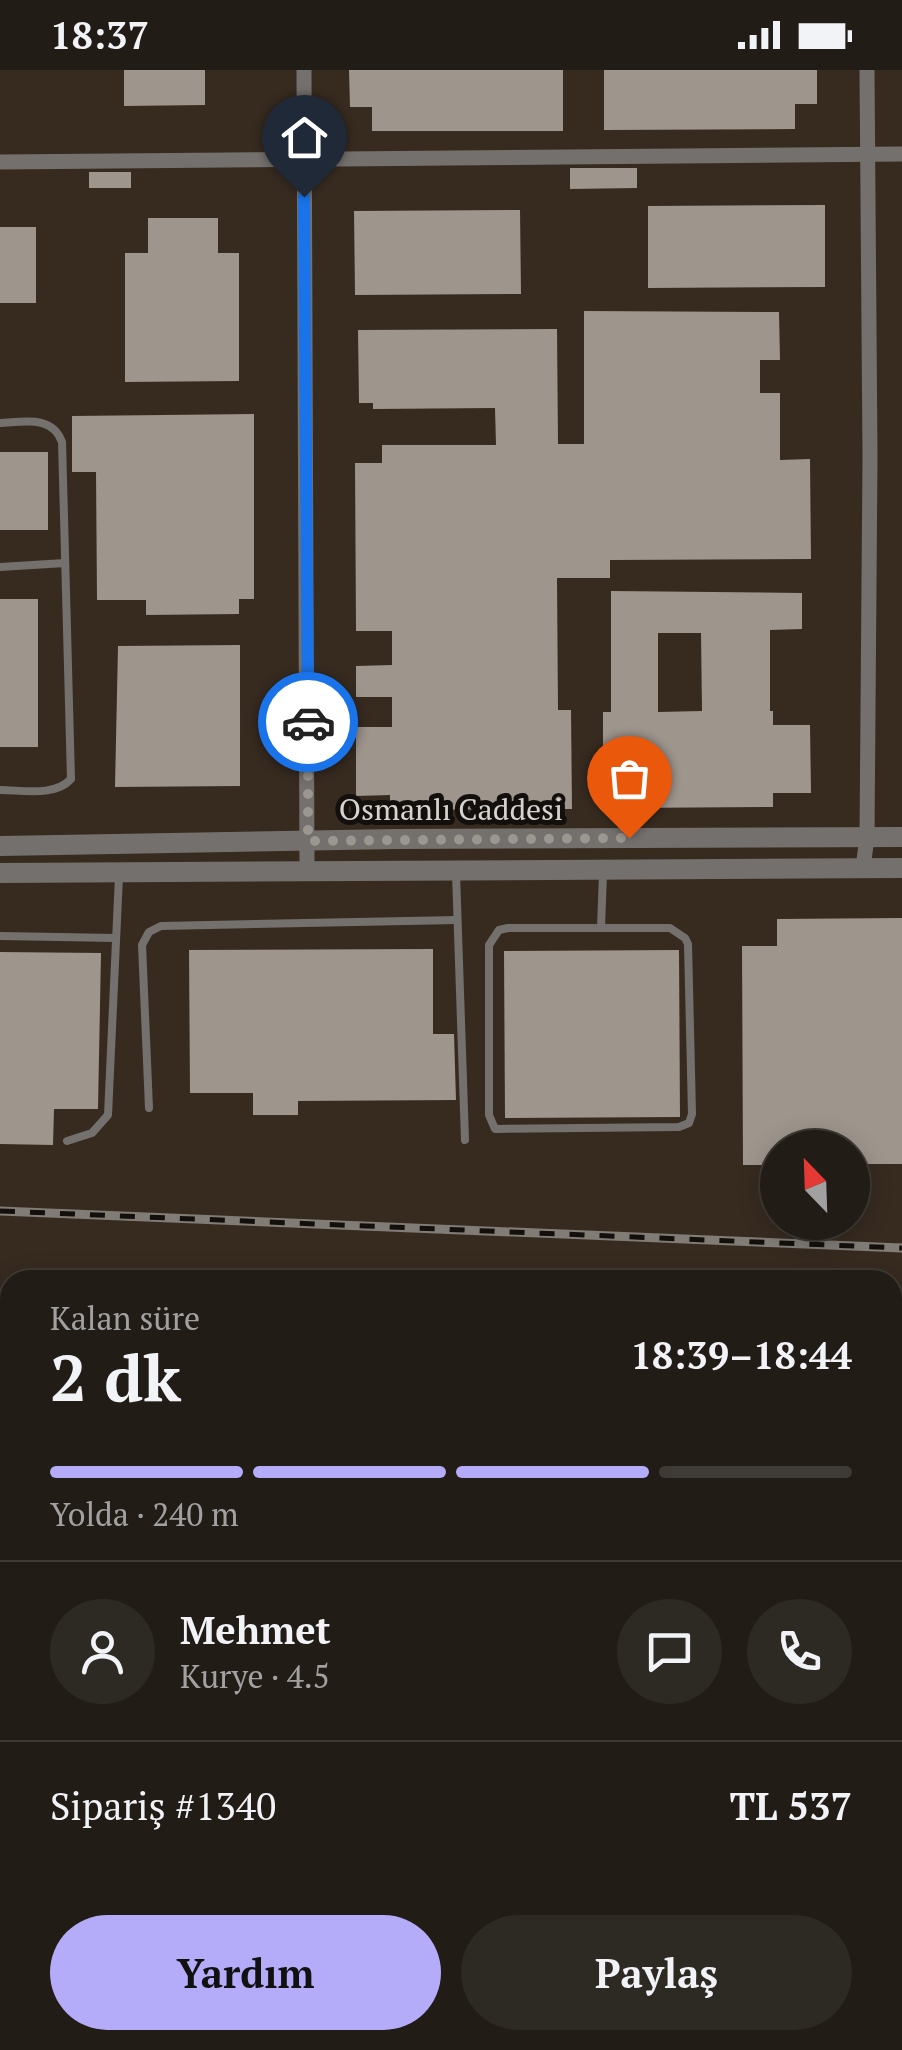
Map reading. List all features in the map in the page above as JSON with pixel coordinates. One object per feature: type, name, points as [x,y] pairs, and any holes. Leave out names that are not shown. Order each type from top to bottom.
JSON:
[{"type":"street","points":[[304,70],[307,869]]},
{"type":"street","points":[[862,868],[867,837],[870,475],[867,70]]},
{"type":"street","points":[[0,162],[902,154]]},
{"type":"street","points":[[628,869],[629,838]]},
{"type":"street","name":"Osmanlı Caddesi","points":[[0,846],[902,838]]},
{"type":"street","points":[[0,873],[902,868]]},
{"type":"lane","points":[[0,423],[43,422],[58,432],[62,442],[71,779],[65,786],[52,790],[0,790]]},
{"type":"lane","points":[[0,566],[65,563]]},
{"type":"lane","points":[[456,869],[465,1140]]},
{"type":"lane","points":[[601,928],[603,869]]},
{"type":"lane","points":[[67,1141],[92,1134],[108,1114],[119,872]]},
{"type":"lane","points":[[150,1108],[142,945],[154,928],[457,920]]},
{"type":"lane","points":[[508,928],[601,928],[670,928],[685,938],[692,1114],[689,1123],[680,1127],[496,1130],[490,1116],[489,946],[493,936],[508,928]]},
{"type":"lane","points":[[0,936],[116,938]]},
{"type":"shaded area","points":[[0,70],[902,70],[902,1270],[0,1270]]},
{"type":"building","points":[[124,70],[205,70],[205,105],[124,106]]},
{"type":"building","points":[[349,70],[563,70],[563,131],[372,131],[372,107],[350,107]]},
{"type":"building","points":[[604,70],[817,70],[817,104],[795,104],[795,129],[604,130]]},
{"type":"building","points":[[570,168],[637,168],[637,188],[570,189]]},
{"type":"building","points":[[89,172],[131,172],[131,188],[89,188]]},
{"type":"building","points":[[825,205],[825,287],[648,288],[648,206]]},
{"type":"building","points":[[520,210],[521,294],[355,295],[354,211]]},
{"type":"building","points":[[148,218],[218,218],[218,253],[239,253],[239,381],[125,382],[125,253],[148,253]]},
{"type":"building","points":[[0,227],[36,227],[36,303],[0,303]]},
{"type":"building","points":[[584,311],[779,312],[780,360],[760,360],[760,393],[780,393],[780,460],[810,459],[811,559],[610,560],[610,578],[557,578],[558,710],[571,710],[572,809],[390,810],[390,795],[356,796],[356,727],[392,727],[392,697],[356,697],[356,666],[392,665],[392,631],[356,631],[355,463],[382,463],[382,445],[496,445],[495,408],[373,409],[373,403],[359,403],[358,330],[557,329],[558,444],[584,444]]},
{"type":"building","points":[[254,414],[254,599],[239,599],[239,614],[146,615],[146,600],[97,600],[96,472],[72,472],[72,416]]},
{"type":"building","points":[[0,452],[48,452],[48,530],[0,530]]},
{"type":"building","points":[[611,591],[802,593],[802,629],[770,630],[770,711],[773,725],[810,725],[811,793],[773,793],[773,807],[623,808],[623,791],[603,791],[603,712],[611,712]],"holes":[[[658,633],[701,633],[702,711],[658,712]]]},
{"type":"building","points":[[0,599],[38,599],[38,747],[0,747]]},
{"type":"building","points":[[240,645],[240,786],[115,787],[118,646]]},
{"type":"building","points":[[902,918],[902,1164],[870,1164],[870,1130],[760,1130],[760,1165],[743,1165],[742,946],[777,946],[777,919]]},
{"type":"building","points":[[433,949],[433,1034],[454,1034],[456,1100],[298,1101],[298,1115],[253,1115],[253,1093],[190,1093],[189,950]]},
{"type":"building","points":[[679,950],[680,1117],[505,1118],[504,951]]},
{"type":"building","points":[[0,952],[101,953],[98,1109],[54,1109],[53,1145],[0,1144]]},
{"type":"railway","points":[[0,1211],[902,1248]]},
{"type":"way so far","points":[[308,722],[308,841],[629,838]]},
{"type":"route","points":[[304,197],[308,722]]}]
